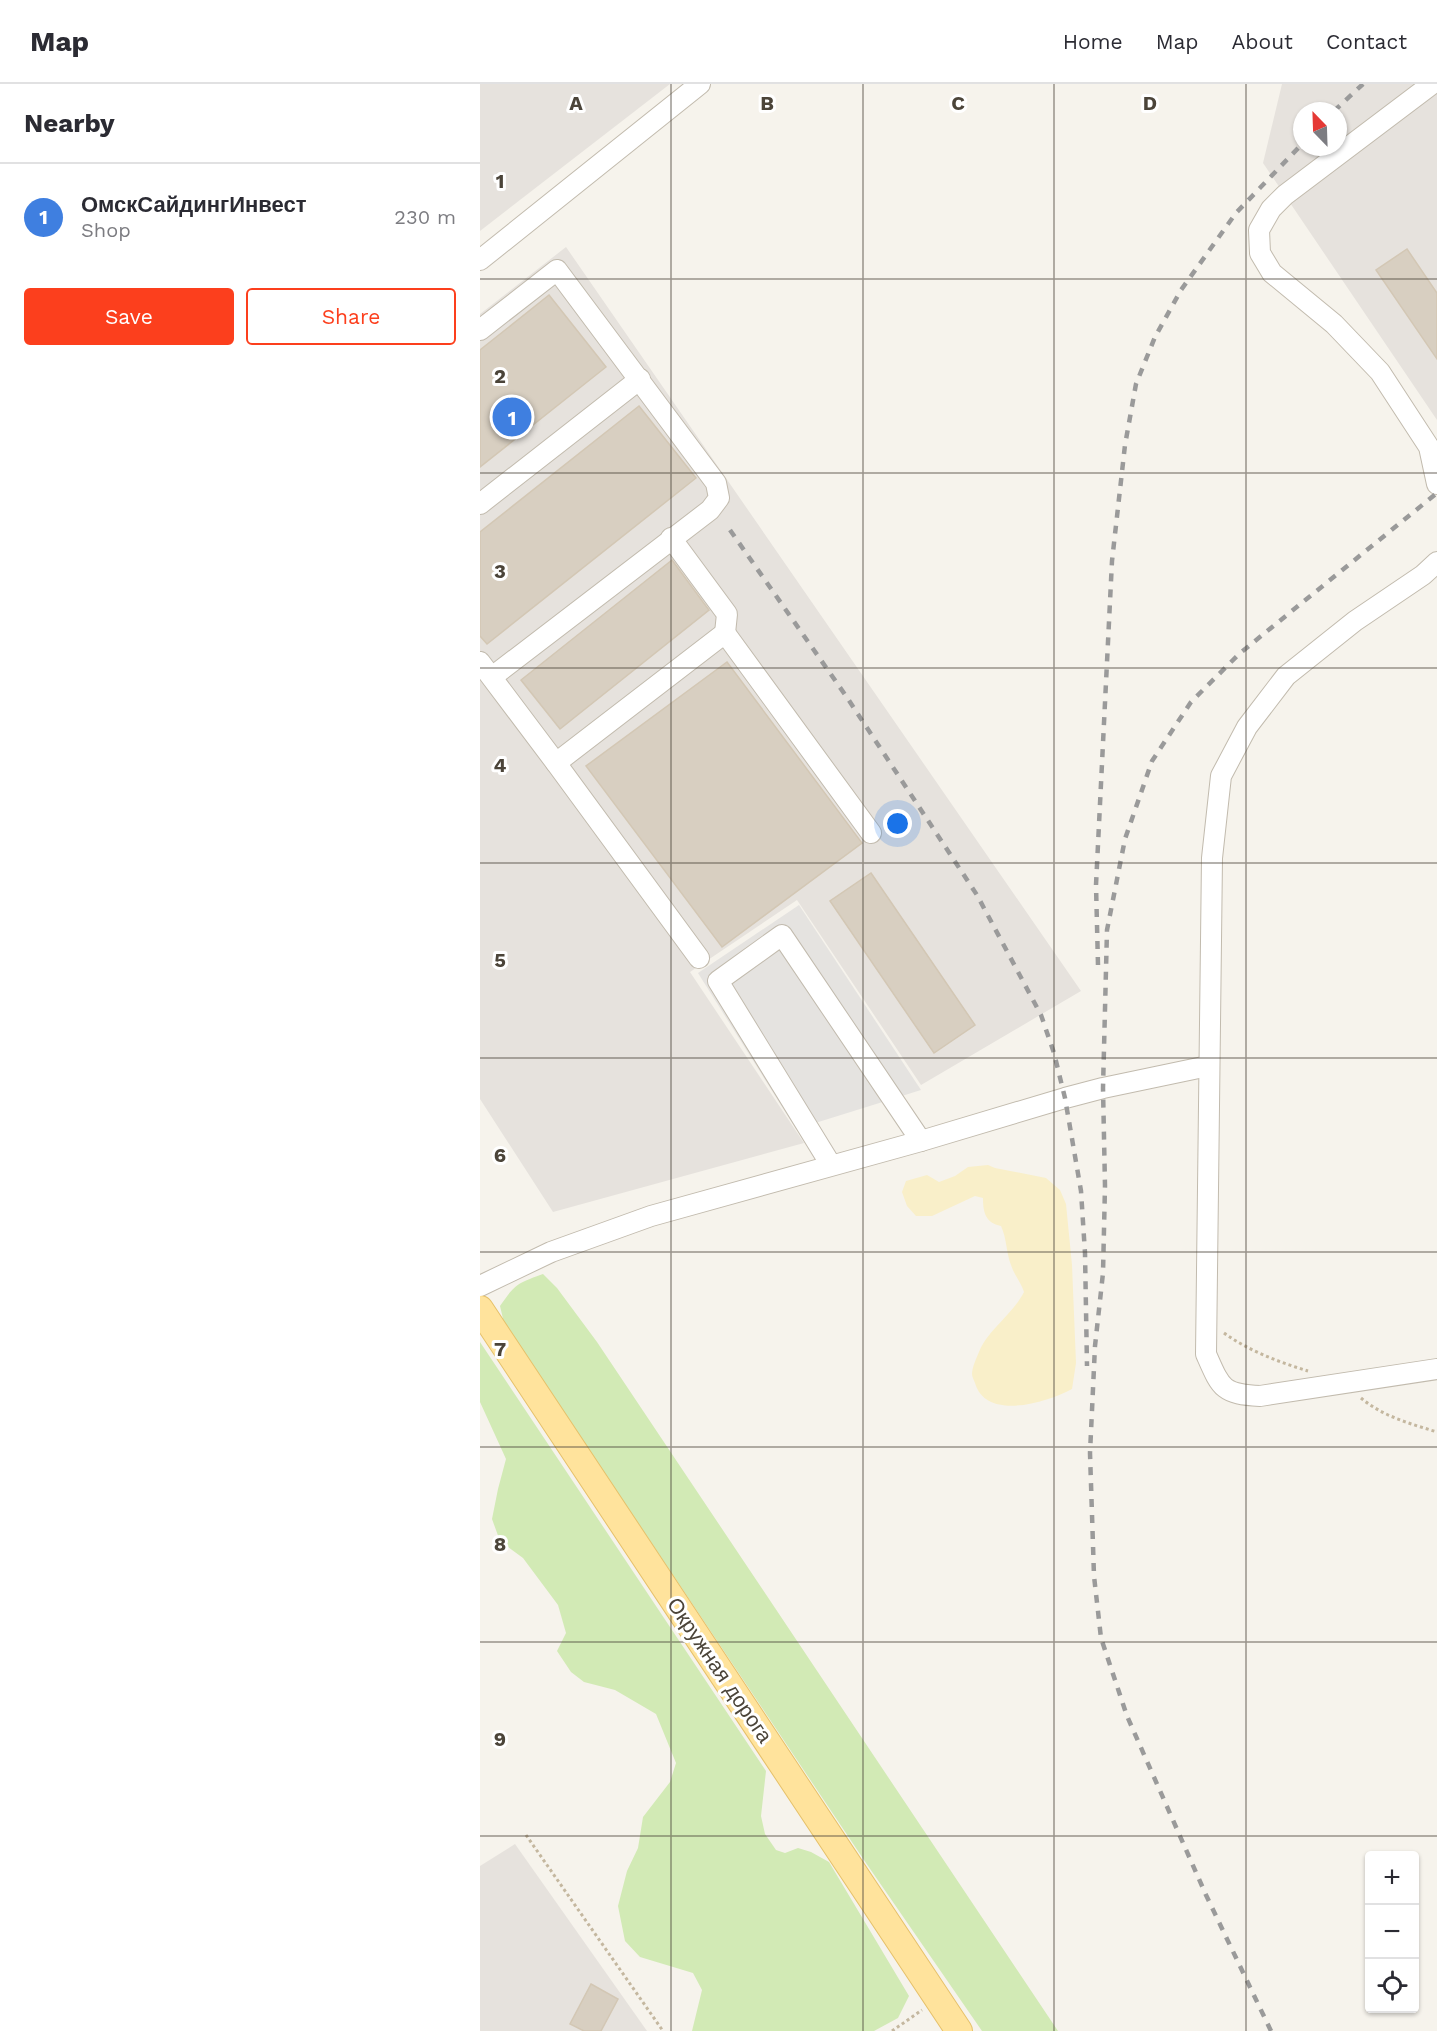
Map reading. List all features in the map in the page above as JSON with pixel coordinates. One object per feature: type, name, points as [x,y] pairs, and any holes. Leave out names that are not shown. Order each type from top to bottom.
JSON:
[{"type":"main road","name":"Окружная дорога","points":[[480,1310],[959,2031]]},
{"type":"street","points":[[480,260],[700,84]]},
{"type":"street","points":[[1432,84],[1285,195],[1271,209],[1259,230],[1260,253],[1272,273],[1334,324],[1380,372],[1433,441],[1437,484]]},
{"type":"street","points":[[480,330],[556,270],[716,483],[718,498],[710,510],[486,669],[699,958]]},
{"type":"street","points":[[480,504],[640,379]]},
{"type":"street","points":[[671,538],[727,614],[725,633],[871,833]]},
{"type":"street","points":[[1437,562],[1423,575],[1355,621],[1286,676],[1247,727],[1221,776],[1212,858],[1206,1354],[1218,1383],[1236,1395],[1260,1395],[1437,1369]]},
{"type":"street","points":[[556,763],[725,633]]},
{"type":"street","points":[[831,1165],[718,981],[782,935],[921,1141]]},
{"type":"street","points":[[480,1286],[551,1252],[651,1216],[1102,1088],[1209,1066]]},
{"type":"path","points":[[526,1835],[663,2031]]},
{"type":"path","points":[[892,2031],[938,2000]]},
{"type":"shaded area","points":[[480,84],[670,84],[480,231]]},
{"type":"shaded area","points":[[1282,84],[1437,84],[1437,420],[1263,163]]},
{"type":"shaded area","points":[[566,247],[1081,991],[921,1085],[797,900],[690,972],[804,1143],[553,1212],[480,1099],[480,314]]},
{"type":"shaded area","points":[[799,905],[921,1090],[796,1129],[698,973]]},
{"type":"shaded area","points":[[515,1844],[647,2031],[480,2031],[480,1866]]},
{"type":"green space","points":[[543,1274],[557,1288],[597,1342],[1058,2031],[982,2031],[866,1863],[504,1323],[500,1306],[510,1293],[522,1282]]},
{"type":"green space","points":[[480,1342],[766,1771],[761,1816],[765,1834],[776,1850],[785,1853],[798,1848],[829,1862],[909,1996],[898,2018],[874,2031],[692,2031],[702,1990],[693,1973],[640,1957],[625,1941],[618,1906],[627,1871],[638,1848],[643,1817],[670,1782],[676,1763],[656,1714],[615,1690],[584,1682],[571,1672],[557,1651],[566,1633],[558,1605],[523,1558],[500,1541],[492,1519],[506,1459],[480,1402]]},
{"type":"sand","points":[[988,1165],[1046,1178],[1060,1190],[1066,1204],[1072,1265],[1076,1363],[1072,1389],[1047,1399],[1018,1406],[991,1402],[981,1395],[972,1375],[983,1344],[1024,1292],[1011,1265],[1001,1226],[986,1217],[983,1198],[975,1196],[932,1216],[916,1216],[907,1206],[902,1192],[906,1181],[927,1175],[939,1182],[955,1176],[968,1167]]},
{"type":"building","points":[[1407,249],[1437,293],[1437,359],[1376,270]]},
{"type":"building","points":[[549,295],[606,367],[480,467],[480,350]]},
{"type":"building","points":[[639,406],[696,478],[487,644],[480,636],[480,532]]},
{"type":"building","points":[[672,560],[709,610],[560,729],[521,680]]},
{"type":"building","points":[[727,662],[862,843],[722,947],[586,766]]},
{"type":"building","points":[[871,873],[975,1025],[934,1053],[830,901]]},
{"type":"building","points":[[591,1984],[618,1999],[601,2031],[584,2031],[570,2024]]},
{"type":"railway","points":[[1344,102],[1363,84]]},
{"type":"railway","points":[[1098,965],[1096,885],[1112,561],[1125,445],[1136,384],[1155,337],[1181,290],[1236,213],[1293,153]]},
{"type":"railway","points":[[1271,2031],[1206,1895],[1127,1716],[1101,1638],[1094,1576],[1090,1453],[1095,1346],[1103,1273],[1105,1186],[1103,1088],[1107,930],[1125,839],[1152,761],[1191,702],[1239,654],[1437,493]]},
{"type":"railway","points":[[730,530],[846,696],[977,895],[1041,1015],[1054,1053],[1065,1098],[1081,1191],[1085,1253],[1087,1366]]},
{"type":"place","name":"ОмскСайдингИнвест","points":[[512,417]]}]
